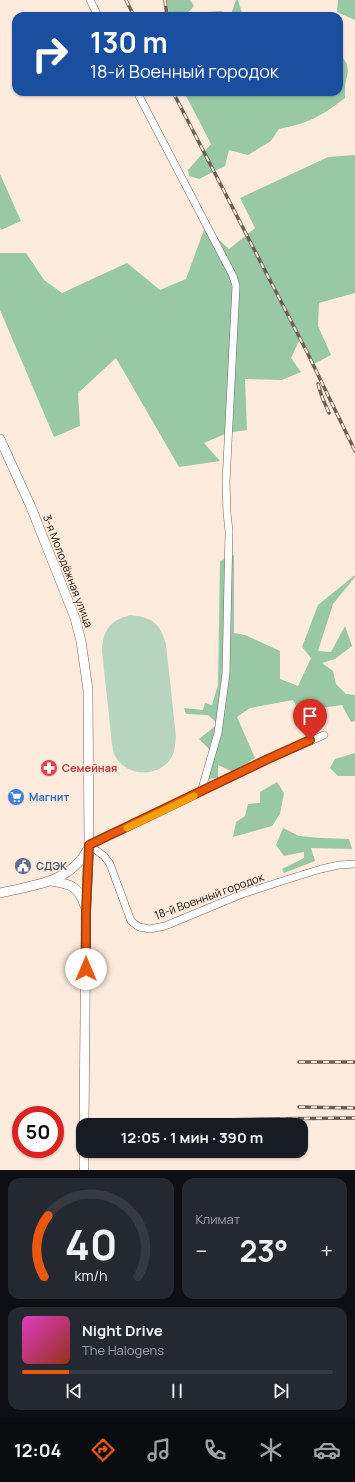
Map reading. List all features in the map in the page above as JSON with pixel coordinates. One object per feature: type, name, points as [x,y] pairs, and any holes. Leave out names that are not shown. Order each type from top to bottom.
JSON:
[{"type":"main road","name":"3-я Молодёжная улица","points":[[0,439],[31,507],[75,618],[81,641],[88,690],[89,845],[86,911],[84,1118]]},
{"type":"main road","points":[[0,893],[51,881],[67,873],[77,866],[84,857],[89,845]]},
{"type":"main road","points":[[51,881],[73,886],[81,895],[86,911]]},
{"type":"main road","points":[[84,1158],[84,1170]]},
{"type":"street","points":[[90,0],[96,12]]},
{"type":"street","points":[[140,96],[233,276],[236,286],[226,482],[226,513],[229,531],[226,674],[218,733],[201,792]]},
{"type":"street","points":[[89,845],[268,759],[324,734]]},
{"type":"street","name":"18-й Военный городок","points":[[89,845],[104,856],[110,864],[131,921],[139,927],[150,929],[165,926],[242,894],[320,868],[355,864]]},
{"type":"green space","points":[[167,0],[190,0],[194,6],[189,12],[168,12]]},
{"type":"green space","points":[[236,0],[238,0],[242,12],[232,12]]},
{"type":"green space","points":[[338,0],[355,0],[355,20],[343,15],[343,12],[337,12]]},
{"type":"green space","points":[[343,58],[347,64],[348,71],[345,86],[345,98],[328,110],[306,122],[279,129],[271,141],[248,155],[229,150],[225,166],[199,179],[189,176],[188,170],[211,144],[186,96],[343,96]]},
{"type":"green space","points":[[355,155],[355,293],[319,303],[318,326],[331,355],[314,364],[305,344],[299,341],[291,358],[301,372],[282,380],[245,379],[247,430],[227,433],[204,443],[220,461],[179,467],[116,358],[78,393],[80,426],[54,437],[0,310],[0,253],[26,253],[44,280],[62,293],[127,263],[160,290],[186,279],[205,227],[229,249],[255,228],[240,198],[328,157]]},
{"type":"green space","points":[[0,174],[21,221],[1,230],[0,228]]},
{"type":"green space","points":[[234,555],[234,633],[245,635],[280,651],[280,679],[298,686],[311,658],[302,647],[318,605],[355,575],[355,577],[333,604],[318,651],[331,652],[345,626],[352,646],[335,659],[322,663],[333,671],[336,684],[346,694],[355,695],[355,721],[351,722],[342,705],[321,708],[322,716],[307,726],[293,700],[250,708],[237,717],[255,758],[233,772],[218,765],[218,778],[200,780],[213,753],[199,739],[218,724],[208,715],[186,714],[184,708],[203,710],[205,703],[212,705],[218,685],[220,561]]},
{"type":"green space","points":[[130,615],[144,617],[154,622],[161,631],[166,644],[176,737],[175,747],[174,753],[169,761],[156,770],[149,772],[133,771],[126,768],[115,756],[112,744],[102,651],[103,643],[109,627],[117,620]]},
{"type":"green space","points":[[355,753],[355,776],[338,776],[330,768],[335,759]]},
{"type":"green space","points":[[277,782],[284,793],[280,814],[272,826],[233,837],[236,822],[245,816],[248,804],[260,803],[260,792]]},
{"type":"green space","points":[[283,828],[299,836],[349,839],[352,849],[311,848],[315,861],[284,873],[282,869],[304,858],[304,852],[284,856],[276,845]]},
{"type":"railway","points":[[126,0],[132,12]]},
{"type":"railway","points":[[165,0],[166,12]]},
{"type":"railway","points":[[175,96],[307,352],[355,451]]},
{"type":"railway","points":[[318,384],[329,413]]},
{"type":"railway","points":[[299,1062],[355,1062]]},
{"type":"railway","points":[[299,1107],[355,1108]]},
{"type":"railway","points":[[308,1119],[355,1118]]},
{"type":"slow traffic","points":[[127,828],[194,796]]},
{"type":"place","name":"Семейная","points":[[49,768]]},
{"type":"place","name":"Магнит","points":[[16,797]]},
{"type":"place","name":"СДЭК","points":[[23,866]]},
{"type":"route","points":[[86,969],[86,911],[89,845],[115,834],[310,740]]}]
